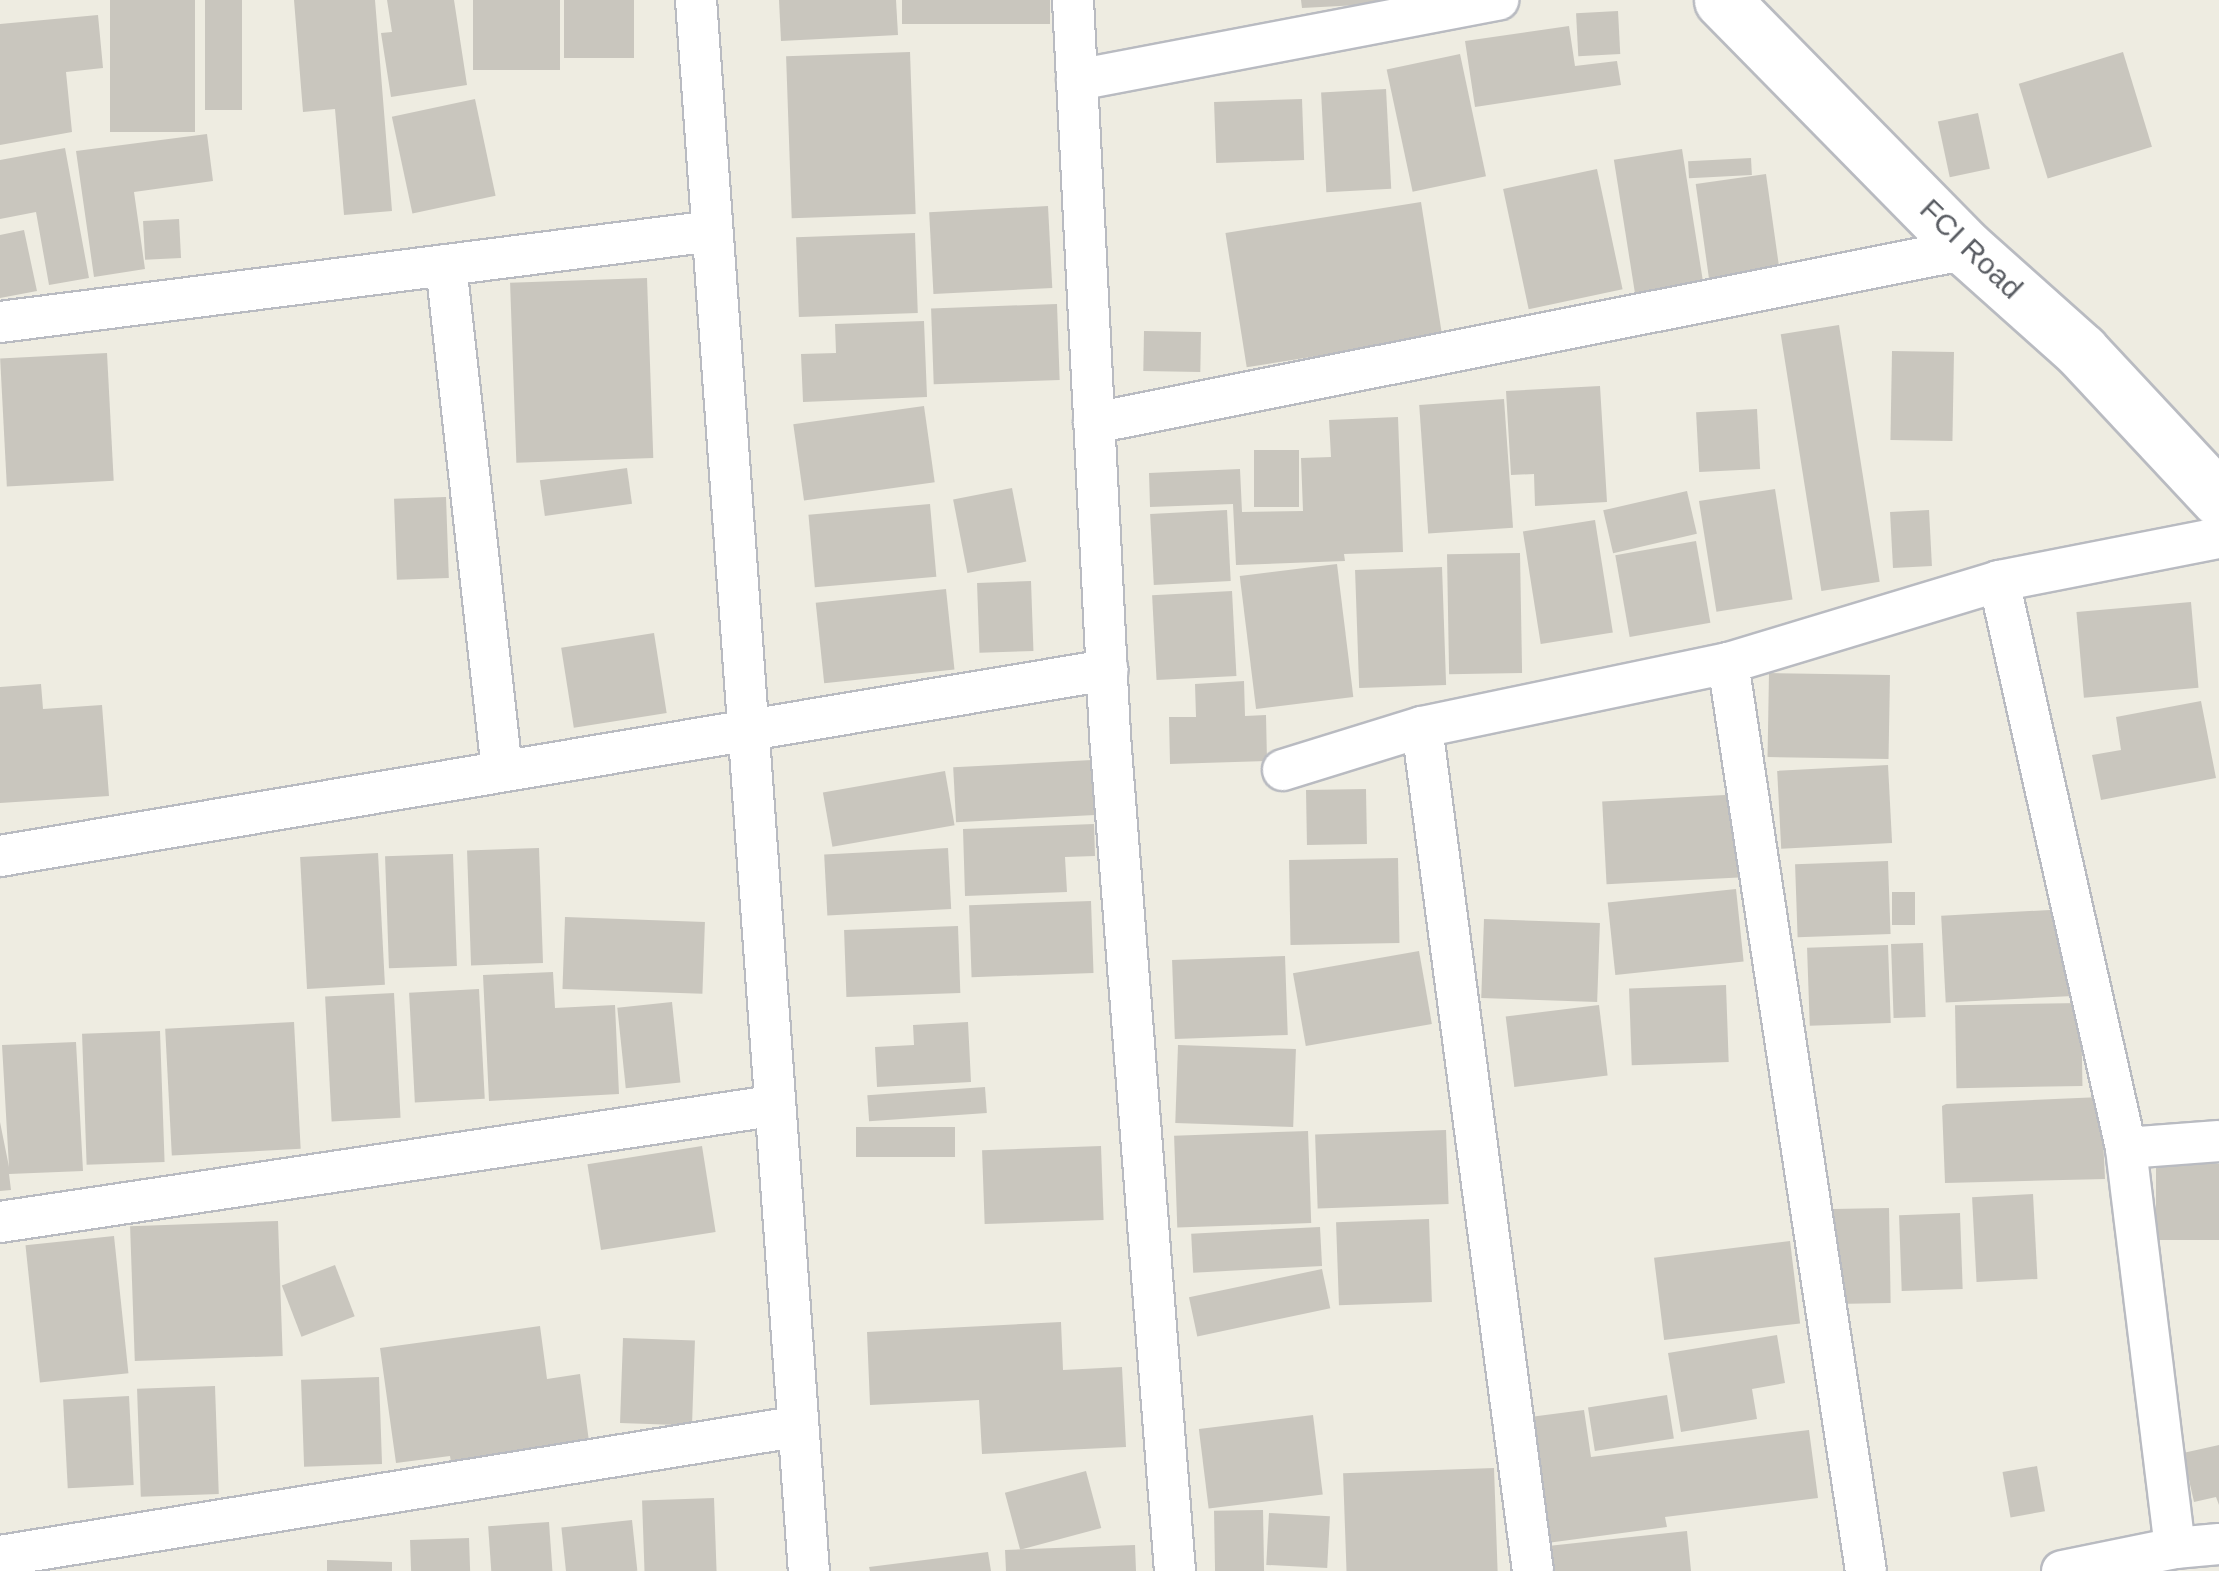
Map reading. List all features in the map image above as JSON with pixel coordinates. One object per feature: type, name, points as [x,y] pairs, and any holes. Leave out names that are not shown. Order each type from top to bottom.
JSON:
[{"type":"street","points":[[696,0],[795,1427],[809,1571]]},
{"type":"street","points":[[1073,0],[1107,670],[1175,1571]]},
{"type":"street","points":[[1077,80],[1498,0]]},
{"type":"street","name":"FCI Road","points":[[1734,6],[1966,248],[2080,351],[2219,499]]},
{"type":"street","points":[[0,322],[712,231]]},
{"type":"street","points":[[1094,423],[1966,248]]},
{"type":"street","points":[[446,265],[502,771]]},
{"type":"street","points":[[1283,770],[1422,727],[1728,663],[1999,581],[2219,538]]},
{"type":"street","points":[[1999,581],[2126,1148],[2175,1548]]},
{"type":"street","points":[[1728,663],[1866,1571]]},
{"type":"street","points":[[0,856],[1107,670]]},
{"type":"street","points":[[1422,727],[1533,1571]]},
{"type":"street","points":[[0,1222],[772,1106]]},
{"type":"street","points":[[2126,1148],[2219,1141]]},
{"type":"street","points":[[0,1556],[795,1427]]},
{"type":"street","points":[[2085,1568],[2175,1548],[2219,1544]]},
{"type":"building","points":[[110,0],[195,0],[195,132],[110,132]]},
{"type":"building","points":[[205,0],[242,0],[242,110],[205,110]]},
{"type":"building","points":[[294,0],[375,0],[392,211],[344,215],[335,109],[303,112]]},
{"type":"building","points":[[387,0],[454,0],[467,85],[391,97],[381,33],[392,32]]},
{"type":"building","points":[[473,0],[560,0],[560,70],[473,70]]},
{"type":"building","points":[[564,0],[634,0],[634,58],[564,58]]},
{"type":"building","points":[[779,0],[896,0],[898,35],[781,41]]},
{"type":"building","points":[[902,0],[1050,0],[1050,24],[902,24]]},
{"type":"building","points":[[1301,0],[1397,0],[1397,3],[1302,8]]},
{"type":"building","points":[[1618,11],[1620,54],[1578,56],[1576,13]]},
{"type":"building","points":[[98,15],[103,68],[66,72],[72,132],[0,145],[0,24]]},
{"type":"building","points":[[1569,26],[1575,66],[1617,61],[1621,85],[1475,107],[1465,41]]},
{"type":"building","points":[[910,52],[916,214],[792,218],[786,56]]},
{"type":"building","points":[[2123,52],[2152,147],[2048,179],[2019,84]]},
{"type":"building","points":[[1460,54],[1486,176],[1413,192],[1387,70]]},
{"type":"building","points":[[1386,89],[1391,189],[1326,192],[1321,92]]},
{"type":"building","points":[[475,99],[496,196],[412,214],[392,117]]},
{"type":"building","points":[[1302,99],[1304,160],[1216,163],[1214,102]]},
{"type":"building","points":[[1978,113],[1990,169],[1950,177],[1938,122]]},
{"type":"building","points":[[207,134],[213,181],[134,192],[145,269],[94,277],[76,151]]},
{"type":"building","points":[[65,148],[89,278],[49,285],[36,212],[0,219],[0,160]]},
{"type":"building","points":[[1682,149],[1704,289],[1636,300],[1614,160]]},
{"type":"building","points":[[1751,158],[1752,175],[1689,178],[1688,161]]},
{"type":"building","points":[[1597,169],[1623,289],[1529,309],[1503,189]]},
{"type":"building","points":[[1766,174],[1780,271],[1709,281],[1696,184]]},
{"type":"building","points":[[1421,202],[1442,336],[1247,367],[1225,233]]},
{"type":"building","points":[[1048,206],[1052,288],[933,294],[929,212]]},
{"type":"building","points":[[179,219],[181,258],[145,260],[143,221]]},
{"type":"building","points":[[24,230],[37,291],[0,298],[0,235]]},
{"type":"building","points":[[915,233],[918,313],[799,317],[796,237]]},
{"type":"building","points":[[647,278],[653,458],[516,463],[510,283]]},
{"type":"building","points":[[1057,304],[1060,380],[934,384],[931,308]]},
{"type":"building","points":[[924,321],[927,397],[803,402],[801,354],[836,353],[835,324]]},
{"type":"building","points":[[1839,325],[1880,582],[1821,591],[1781,334]]},
{"type":"building","points":[[1144,331],[1201,332],[1200,372],[1143,371]]},
{"type":"building","points":[[1892,351],[1954,352],[1952,441],[1890,440]]},
{"type":"building","points":[[107,353],[114,481],[7,486],[0,359]]},
{"type":"building","points":[[1600,386],[1607,502],[1535,506],[1534,474],[1511,475],[1506,391]]},
{"type":"building","points":[[1504,399],[1513,528],[1428,534],[1419,405]]},
{"type":"building","points":[[924,406],[935,482],[804,501],[793,424]]},
{"type":"building","points":[[1757,409],[1760,469],[1699,472],[1696,412]]},
{"type":"building","points":[[1398,417],[1403,552],[1344,554],[1345,561],[1236,565],[1233,504],[1150,507],[1149,473],[1240,469],[1242,512],[1303,511],[1301,458],[1331,457],[1329,420]]},
{"type":"building","points":[[1254,450],[1299,450],[1299,507],[1254,507]]},
{"type":"building","points":[[627,468],[632,504],[545,516],[540,480]]},
{"type":"building","points":[[1012,488],[1026,562],[967,573],[953,499]]},
{"type":"building","points":[[1775,489],[1793,600],[1716,612],[1699,501]]},
{"type":"building","points":[[1687,491],[1697,534],[1613,553],[1603,510]]},
{"type":"building","points":[[446,497],[449,578],[397,580],[394,499]]},
{"type":"building","points":[[930,504],[936,577],[815,587],[808,515]]},
{"type":"building","points":[[1227,510],[1231,581],[1154,585],[1150,514]]},
{"type":"building","points":[[1929,510],[1932,566],[1893,568],[1890,512]]},
{"type":"building","points":[[1595,520],[1613,633],[1541,644],[1523,531]]},
{"type":"building","points":[[1696,541],[1710,623],[1630,637],[1615,555]]},
{"type":"building","points":[[1520,553],[1522,673],[1449,674],[1447,554]]},
{"type":"building","points":[[1337,564],[1353,697],[1256,709],[1240,576]]},
{"type":"building","points":[[1442,567],[1446,685],[1359,688],[1355,570]]},
{"type":"building","points":[[1031,581],[1033,651],[979,653],[977,583]]},
{"type":"building","points":[[946,589],[954,670],[824,683],[816,603]]},
{"type":"building","points":[[1232,591],[1236,676],[1157,680],[1152,595]]},
{"type":"building","points":[[2191,602],[2198,688],[2084,698],[2076,612]]},
{"type":"building","points":[[654,633],[667,713],[574,728],[561,648]]},
{"type":"building","points":[[1769,673],[1890,675],[1889,759],[1768,757]]},
{"type":"building","points":[[1244,681],[1245,716],[1266,715],[1267,761],[1170,764],[1169,717],[1196,717],[1195,684]]},
{"type":"building","points":[[41,684],[43,709],[102,705],[109,796],[0,803],[0,687]]},
{"type":"building","points":[[2201,701],[2216,778],[2101,800],[2092,755],[2121,750],[2116,717]]},
{"type":"building","points":[[1092,760],[1095,815],[956,822],[953,767]]},
{"type":"building","points":[[1888,765],[1892,843],[1781,849],[1777,771]]},
{"type":"building","points":[[945,771],[955,825],[832,847],[823,793]]},
{"type":"building","points":[[1366,789],[1367,844],[1307,845],[1306,790]]},
{"type":"building","points":[[1744,794],[1748,877],[1607,884],[1602,801]]},
{"type":"building","points":[[1094,824],[1095,856],[1065,857],[1067,892],[965,896],[963,829]]},
{"type":"building","points":[[539,848],[543,963],[471,965],[467,851]]},
{"type":"building","points":[[948,848],[951,909],[827,915],[824,854]]},
{"type":"building","points":[[378,853],[385,985],[307,989],[300,857]]},
{"type":"building","points":[[453,854],[457,966],[389,968],[385,856]]},
{"type":"building","points":[[1398,858],[1399,943],[1291,945],[1289,860]]},
{"type":"building","points":[[1888,861],[1891,934],[1798,937],[1795,864]]},
{"type":"building","points":[[1736,889],[1744,962],[1615,975],[1608,902]]},
{"type":"building","points":[[1892,892],[1915,892],[1915,925],[1892,925]]},
{"type":"building","points":[[1091,901],[1094,973],[972,977],[969,905]]},
{"type":"building","points":[[2068,909],[2073,996],[1946,1003],[1941,916]]},
{"type":"building","points":[[565,917],[705,922],[702,994],[562,989]]},
{"type":"building","points":[[1484,919],[1600,923],[1597,1002],[1481,998]]},
{"type":"building","points":[[958,926],[960,993],[846,997],[844,930]]},
{"type":"building","points":[[1923,943],[1926,1017],[1894,1018],[1891,944]]},
{"type":"building","points":[[1888,945],[1891,1023],[1810,1026],[1807,948]]},
{"type":"building","points":[[1419,951],[1432,1024],[1306,1046],[1293,973]]},
{"type":"building","points":[[1285,956],[1288,1035],[1175,1039],[1172,960]]},
{"type":"building","points":[[553,972],[555,1008],[615,1005],[619,1094],[489,1101],[483,975]]},
{"type":"building","points":[[1726,985],[1729,1062],[1632,1065],[1629,988]]},
{"type":"building","points":[[479,989],[485,1099],[415,1103],[409,993]]},
{"type":"building","points":[[394,993],[401,1118],[332,1121],[325,997]]},
{"type":"building","points":[[672,1002],[680,1083],[626,1088],[617,1008]]},
{"type":"building","points":[[2081,1003],[2082,1086],[1956,1088],[1955,1005]]},
{"type":"building","points":[[1599,1005],[1608,1075],[1514,1087],[1506,1016]]},
{"type":"building","points":[[294,1022],[301,1149],[172,1156],[165,1029]]},
{"type":"building","points":[[968,1022],[971,1082],[877,1087],[875,1047],[914,1045],[913,1025]]},
{"type":"building","points":[[160,1031],[165,1162],[87,1165],[82,1034]]},
{"type":"building","points":[[76,1042],[83,1171],[9,1174],[11,1190],[0,1191],[0,1122],[9,1167],[2,1045]]},
{"type":"building","points":[[1178,1045],[1296,1049],[1293,1127],[1175,1123]]},
{"type":"building","points":[[985,1087],[987,1113],[869,1121],[867,1095]]},
{"type":"building","points":[[2101,1097],[2105,1179],[1945,1183],[1942,1106]]},
{"type":"building","points":[[856,1127],[955,1127],[955,1157],[856,1157]]},
{"type":"building","points":[[1446,1130],[1449,1204],[1318,1209],[1315,1135]]},
{"type":"building","points":[[1308,1131],[1311,1223],[1177,1228],[1174,1136]]},
{"type":"building","points":[[702,1146],[716,1232],[601,1250],[587,1164]]},
{"type":"building","points":[[1101,1146],[1104,1220],[985,1224],[982,1150]]},
{"type":"building","points":[[2156,1164],[2219,1164],[2219,1240],[2156,1240]]},
{"type":"building","points":[[2033,1194],[2037,1279],[1977,1282],[1972,1197]]},
{"type":"building","points":[[1889,1208],[1891,1303],[1835,1304],[1833,1209]]},
{"type":"building","points":[[1960,1213],[1963,1289],[1902,1291],[1899,1215]]},
{"type":"building","points":[[1429,1219],[1432,1302],[1339,1305],[1336,1222]]},
{"type":"building","points":[[278,1221],[283,1356],[135,1361],[130,1226]]},
{"type":"building","points":[[1320,1227],[1322,1266],[1193,1273],[1191,1234]]},
{"type":"building","points":[[114,1236],[128,1373],[40,1383],[25,1245]]},
{"type":"building","points":[[1790,1241],[1800,1323],[1664,1340],[1654,1258]]},
{"type":"building","points":[[335,1265],[355,1316],[301,1337],[282,1285]]},
{"type":"building","points":[[1322,1269],[1330,1308],[1197,1336],[1189,1297]]},
{"type":"building","points":[[1061,1322],[1063,1370],[1122,1367],[1126,1447],[982,1454],[979,1400],[870,1405],[867,1332]]},
{"type":"building","points":[[540,1326],[547,1379],[580,1374],[590,1449],[452,1468],[450,1456],[396,1463],[380,1348]]},
{"type":"building","points":[[1777,1335],[1785,1383],[1752,1389],[1757,1419],[1681,1432],[1668,1353]]},
{"type":"building","points":[[623,1338],[695,1341],[692,1425],[620,1423]]},
{"type":"building","points":[[379,1377],[382,1464],[304,1467],[301,1380]]},
{"type":"building","points":[[215,1386],[219,1494],[141,1497],[137,1389]]},
{"type":"building","points":[[1667,1395],[1674,1438],[1595,1451],[1588,1408]]},
{"type":"building","points":[[129,1396],[134,1485],[68,1488],[63,1399]]},
{"type":"building","points":[[1584,1410],[1591,1457],[1809,1430],[1818,1498],[1665,1517],[1667,1527],[1547,1543],[1530,1417]]},
{"type":"building","points":[[1313,1415],[1323,1494],[1209,1508],[1199,1429]]},
{"type":"building","points":[[2219,1445],[2219,1505],[2216,1497],[2194,1502],[2183,1453]]},
{"type":"building","points":[[2037,1466],[2045,1511],[2011,1517],[2003,1472]]},
{"type":"building","points":[[1494,1468],[1498,1571],[1347,1571],[1343,1473]]},
{"type":"building","points":[[1086,1471],[1101,1528],[1020,1550],[1005,1493]]},
{"type":"building","points":[[714,1498],[717,1571],[645,1571],[642,1501]]},
{"type":"building","points":[[1263,1510],[1264,1571],[1215,1571],[1214,1511]]},
{"type":"building","points":[[1269,1513],[1330,1516],[1327,1568],[1266,1565]]},
{"type":"building","points":[[632,1520],[637,1571],[566,1571],[561,1527]]},
{"type":"building","points":[[549,1522],[552,1571],[491,1571],[488,1526]]},
{"type":"building","points":[[1687,1531],[1691,1571],[1551,1571],[1548,1546]]},
{"type":"building","points":[[469,1538],[470,1571],[411,1571],[410,1540]]},
{"type":"building","points":[[1135,1545],[1136,1571],[1006,1571],[1005,1550]]},
{"type":"building","points":[[988,1552],[991,1571],[870,1571],[869,1567]]},
{"type":"building","points":[[327,1560],[392,1562],[392,1571],[327,1571]]}]
